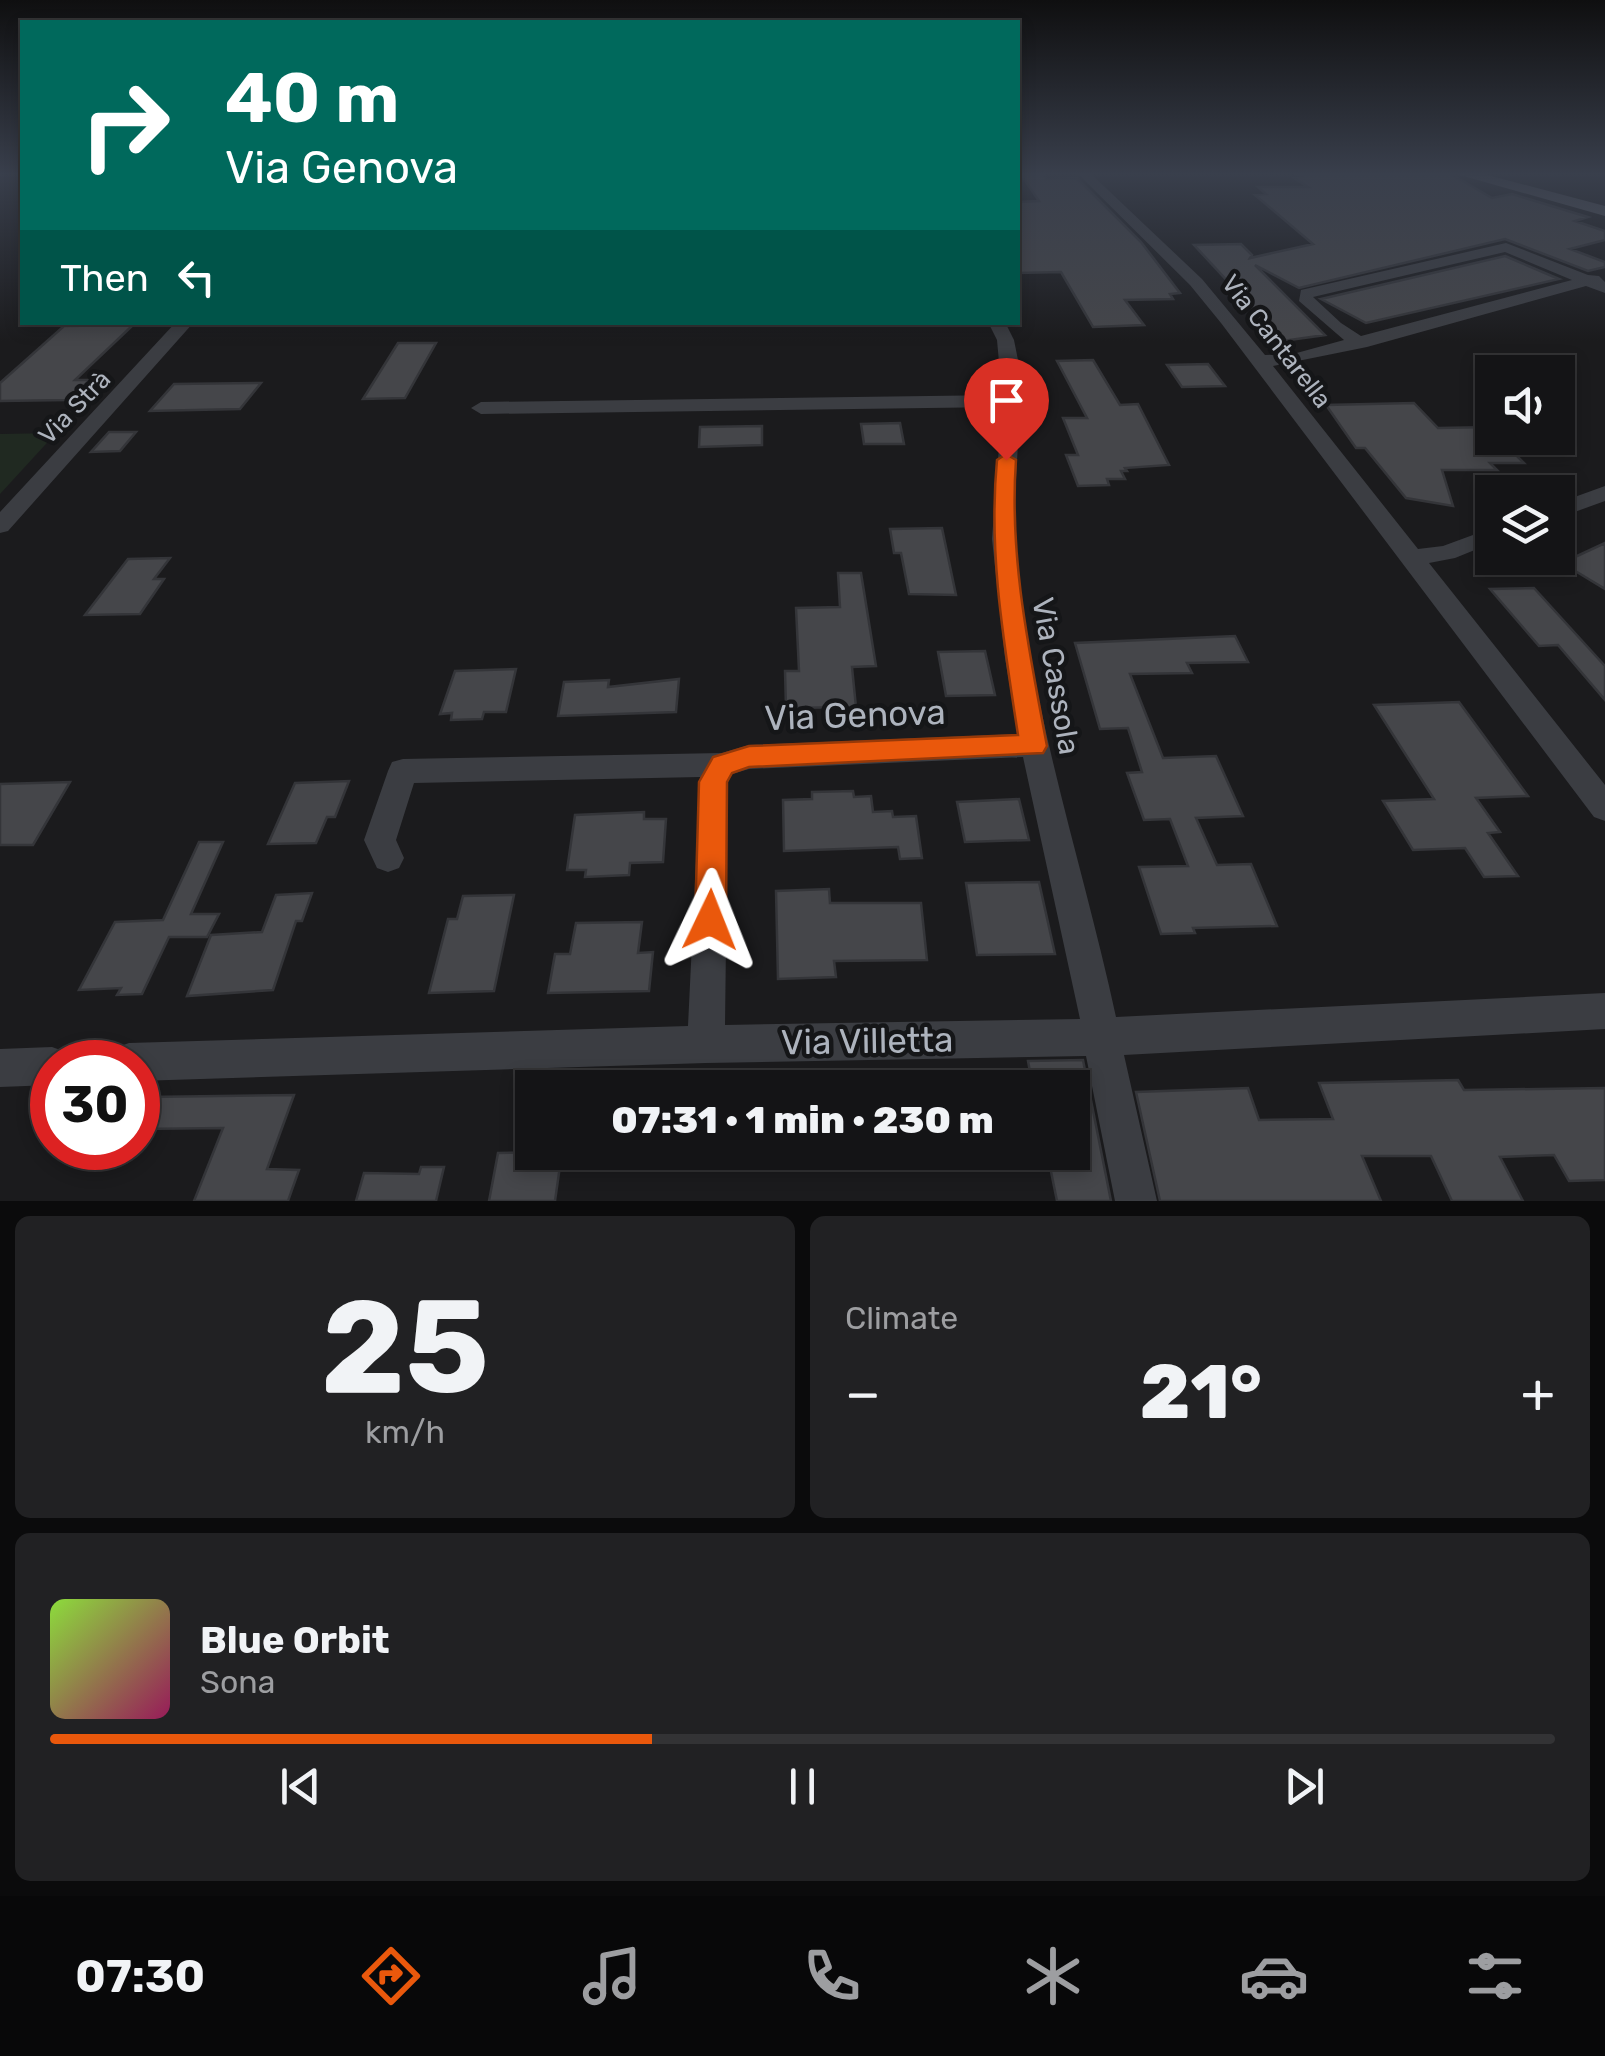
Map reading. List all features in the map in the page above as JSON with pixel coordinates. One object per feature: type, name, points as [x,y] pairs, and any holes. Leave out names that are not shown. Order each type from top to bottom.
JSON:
[{"type":"street","name":"Via Cantarella","points":[[1142,229],[1196,282],[1605,808]]},
{"type":"street","points":[[1361,343],[1335,327],[1305,298],[1307,293],[1506,247],[1600,281]]},
{"type":"street","points":[[1259,361],[1294,360],[1600,281]]},
{"type":"street","name":"Via Strà","points":[[0,526],[183,325]]},
{"type":"street","name":"Via Cassola","points":[[998,325],[1004,332],[1012,401],[1002,508],[1009,599],[1033,746],[1102,1037],[1107,1081],[1136,1201]]},
{"type":"street","points":[[481,408],[1012,401]]},
{"type":"street","points":[[1575,504],[1605,493]]},
{"type":"street","points":[[1410,558],[1446,553],[1475,542]]},
{"type":"street","name":"Via Genova","points":[[388,858],[380,840],[403,771],[722,765],[749,756],[1033,746]]},
{"type":"street","points":[[706,1044],[713,782],[722,765]]},
{"type":"street","name":"Via Villetta","points":[[160,1061],[706,1044],[1102,1037],[1605,1012]]},
{"type":"street","points":[[0,1068],[30,1067]]},
{"type":"shaded area","points":[[56,433],[0,494],[0,434]]},
{"type":"building","points":[[1020,229],[1128,229],[1180,293],[1170,294],[1173,299],[1125,300],[1144,325],[1093,327],[1061,272],[1020,273]]},
{"type":"building","points":[[1295,229],[1599,229],[1605,231],[1605,240],[1570,249],[1605,262],[1605,267],[1588,271],[1505,239],[1299,288],[1255,265],[1325,335],[1283,341],[1194,245],[1241,244],[1252,255],[1250,258],[1313,244]]},
{"type":"building","points":[[1505,256],[1559,279],[1366,323],[1321,299]]},
{"type":"building","points":[[133,325],[75,380],[90,380],[68,400],[0,401],[0,383],[64,326]]},
{"type":"building","points":[[398,343],[436,343],[405,398],[363,399]]},
{"type":"building","points":[[1093,360],[1120,405],[1138,404],[1169,465],[1125,468],[1127,471],[1121,471],[1125,479],[1107,479],[1109,485],[1078,486],[1066,455],[1078,455],[1063,418],[1087,418],[1057,361]]},
{"type":"building","points":[[1208,364],[1225,386],[1182,387],[1167,365]]},
{"type":"building","points":[[261,383],[240,409],[150,411],[174,384]]},
{"type":"building","points":[[1414,403],[1438,428],[1475,427],[1475,455],[1516,455],[1524,463],[1490,463],[1497,470],[1442,470],[1453,506],[1406,498],[1365,448],[1356,448],[1326,405]]},
{"type":"building","points":[[900,423],[904,444],[864,444],[861,424]]},
{"type":"building","points":[[762,426],[762,445],[699,447],[700,427]]},
{"type":"building","points":[[109,432],[136,432],[120,451],[91,452]]},
{"type":"building","points":[[942,528],[956,595],[909,594],[901,553],[894,553],[890,529]]},
{"type":"building","points":[[1605,543],[1605,589],[1575,571],[1575,557]]},
{"type":"building","points":[[170,558],[154,579],[164,579],[140,614],[85,615],[128,559]]},
{"type":"building","points":[[838,573],[861,573],[876,666],[852,667],[856,707],[786,708],[785,671],[799,671],[796,608],[840,607]]},
{"type":"building","points":[[1534,588],[1605,666],[1605,700],[1558,645],[1539,646],[1490,589]]},
{"type":"building","points":[[1235,636],[1248,662],[1187,663],[1192,673],[1130,674],[1163,758],[1216,756],[1243,816],[1196,818],[1217,865],[1251,864],[1277,926],[1193,928],[1195,933],[1161,934],[1139,867],[1188,866],[1170,819],[1144,820],[1127,773],[1142,772],[1128,728],[1100,729],[1075,643]]},
{"type":"building","points":[[985,651],[995,695],[946,696],[938,652]]},
{"type":"building","points":[[516,669],[506,712],[484,712],[482,719],[451,720],[452,713],[440,714],[455,671]]},
{"type":"building","points":[[679,679],[676,712],[558,716],[564,682],[609,680],[608,687]]},
{"type":"building","points":[[1459,702],[1528,796],[1476,798],[1500,832],[1488,833],[1518,876],[1484,877],[1465,848],[1413,850],[1383,801],[1434,799],[1374,705]]},
{"type":"building","points":[[349,781],[335,817],[327,817],[316,843],[268,844],[295,783]]},
{"type":"building","points":[[70,782],[33,845],[0,845],[0,784]]},
{"type":"building","points":[[853,791],[854,797],[871,796],[873,812],[892,811],[893,817],[916,816],[922,858],[900,859],[898,847],[784,851],[783,800],[812,799],[812,792]]},
{"type":"building","points":[[1019,799],[1029,840],[965,842],[957,802]]},
{"type":"building","points":[[644,812],[644,819],[666,819],[663,862],[630,863],[629,875],[585,877],[586,870],[567,870],[575,815]]},
{"type":"building","points":[[199,842],[223,842],[191,914],[219,914],[207,937],[169,937],[142,994],[117,995],[121,988],[79,990],[115,922],[163,920]]},
{"type":"building","points":[[1039,882],[1055,954],[977,955],[966,883]]},
{"type":"building","points":[[829,889],[830,903],[921,903],[927,960],[834,961],[836,977],[778,979],[776,891]]},
{"type":"building","points":[[312,893],[302,921],[296,921],[273,990],[187,996],[211,935],[262,932],[276,895]]},
{"type":"building","points":[[514,895],[494,991],[429,993],[448,919],[457,919],[463,896]]},
{"type":"building","points":[[642,922],[638,953],[653,952],[649,991],[548,993],[555,954],[570,954],[576,923]]},
{"type":"building","points":[[1083,1060],[1085,1070],[1030,1070],[1028,1061]]},
{"type":"building","points":[[1458,1080],[1464,1090],[1605,1088],[1605,1180],[1569,1181],[1554,1155],[1500,1157],[1523,1201],[1452,1201],[1431,1156],[1362,1156],[1381,1201],[1160,1201],[1136,1092],[1248,1088],[1259,1120],[1333,1119],[1319,1083]]},
{"type":"building","points":[[294,1095],[267,1169],[299,1170],[288,1201],[194,1201],[223,1128],[160,1129],[160,1097]]},
{"type":"building","points":[[1090,1095],[1111,1201],[1057,1201],[1051,1170],[1090,1170]]},
{"type":"building","points":[[498,1153],[515,1153],[515,1170],[559,1170],[555,1201],[489,1201]]},
{"type":"building","points":[[421,1167],[444,1167],[436,1201],[356,1201],[364,1173],[419,1174]]},
{"type":"route","points":[[710,920],[713,782],[722,765],[749,756],[1033,746],[1009,599],[1002,508],[1006,460]]}]
